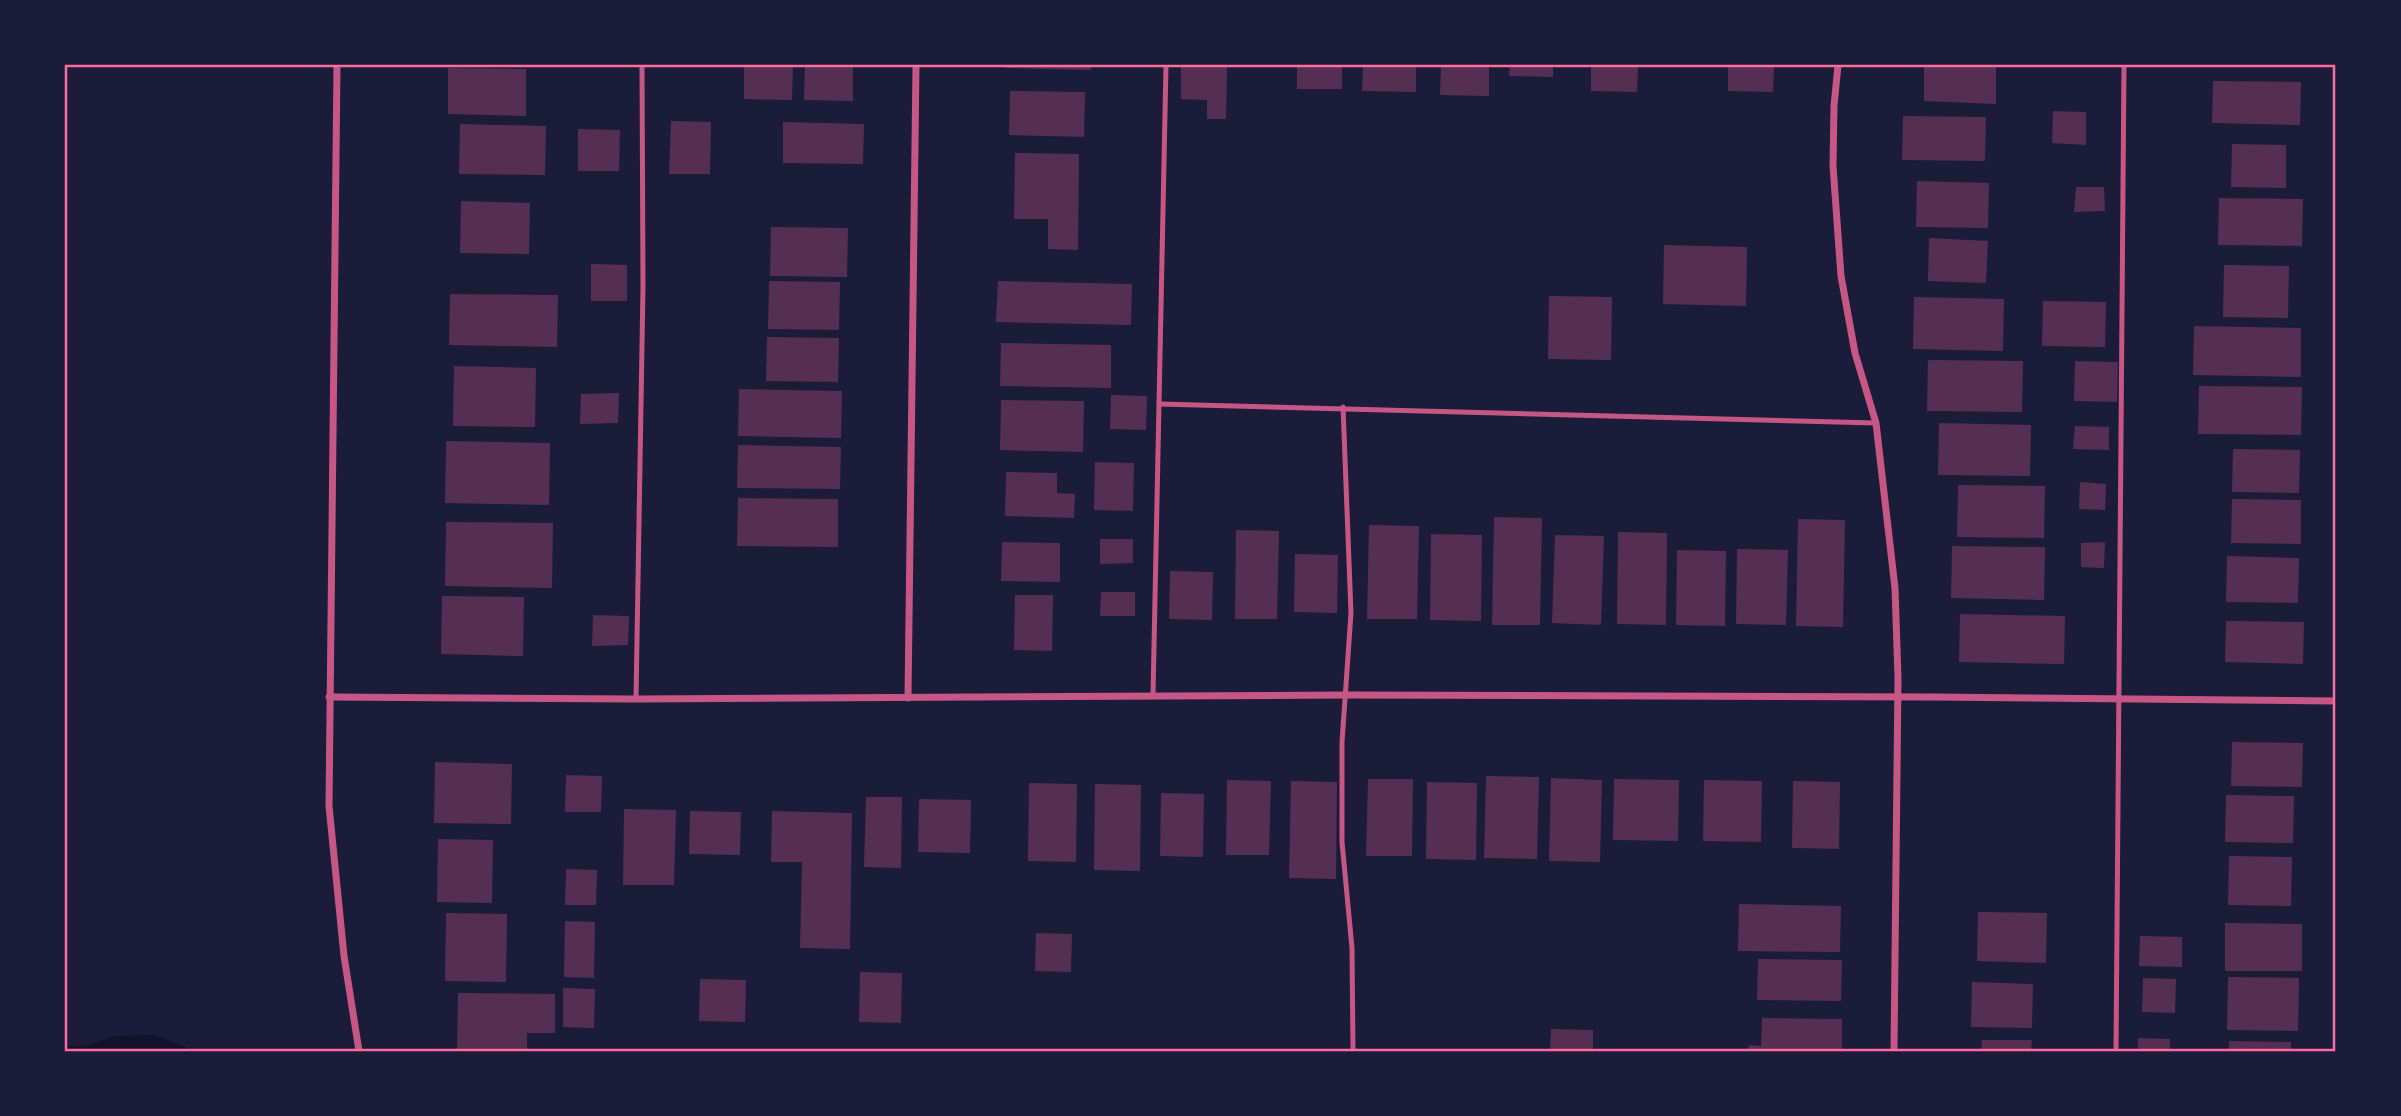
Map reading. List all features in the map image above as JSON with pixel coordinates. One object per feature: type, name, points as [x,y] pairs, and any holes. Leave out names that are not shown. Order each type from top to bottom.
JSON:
[{"type":"street","points":[[337,65],[329,806],[349,994],[359,1051]]},
{"type":"street","points":[[908,698],[916,65]]},
{"type":"street","points":[[1838,65],[1833,166],[1841,276],[1855,353],[1876,423],[1894,575],[1898,697],[1894,1051]]},
{"type":"street","points":[[330,697],[636,699],[1345,695],[2336,701]]},
{"type":"lane","points":[[636,699],[643,288],[642,65]]},
{"type":"lane","points":[[1153,695],[1166,65]]},
{"type":"lane","points":[[2116,1051],[2123,448],[2121,234],[2124,65]]},
{"type":"lane","points":[[1159,404],[1876,423]]},
{"type":"lane","points":[[1343,407],[1350,613],[1345,695],[1342,842],[1352,948],[1353,1051]]},
{"type":"shaded area","points":[[155,1035],[190,1051],[65,1051],[65,1046],[85,1046],[116,1036]]},
{"type":"building","points":[[744,65],[793,65],[792,100],[744,99]]},
{"type":"building","points":[[805,65],[853,65],[853,101],[804,100]]},
{"type":"building","points":[[1006,65],[1091,65],[1091,70],[1006,68]]},
{"type":"building","points":[[1181,65],[1227,65],[1226,119],[1207,119],[1207,100],[1181,99]]},
{"type":"building","points":[[1297,65],[1342,65],[1342,89],[1297,89]]},
{"type":"building","points":[[1363,65],[1416,65],[1416,92],[1362,91]]},
{"type":"building","points":[[1441,65],[1489,65],[1489,96],[1440,95]]},
{"type":"building","points":[[1510,65],[1553,65],[1553,77],[1509,76]]},
{"type":"building","points":[[1591,65],[1638,65],[1637,92],[1591,91]]},
{"type":"building","points":[[1728,65],[1774,65],[1773,92],[1728,91]]},
{"type":"building","points":[[1924,65],[1996,65],[1996,104],[1924,101]]},
{"type":"building","points":[[448,68],[526,69],[526,116],[448,114]]},
{"type":"building","points":[[2213,81],[2301,82],[2300,125],[2212,123]]},
{"type":"building","points":[[1010,91],[1085,92],[1084,137],[1009,135]]},
{"type":"building","points":[[2053,111],[2086,112],[2086,145],[2052,143]]},
{"type":"building","points":[[1903,116],[1986,117],[1985,161],[1902,160]]},
{"type":"building","points":[[671,121],[711,122],[710,174],[669,174]]},
{"type":"building","points":[[783,122],[864,124],[863,164],[783,163]]},
{"type":"building","points":[[460,124],[546,126],[545,175],[459,174]]},
{"type":"building","points":[[578,129],[620,130],[619,171],[578,171]]},
{"type":"building","points":[[2232,144],[2286,145],[2286,188],[2231,187]]},
{"type":"building","points":[[1015,153],[1079,154],[1078,250],[1048,249],[1048,219],[1014,219]]},
{"type":"building","points":[[1917,181],[1989,183],[1988,228],[1916,227]]},
{"type":"building","points":[[2076,187],[2104,187],[2105,211],[2074,212]]},
{"type":"building","points":[[2219,198],[2303,199],[2302,246],[2218,245]]},
{"type":"building","points":[[461,201],[530,203],[529,254],[460,253]]},
{"type":"building","points":[[771,227],[848,228],[847,277],[770,276]]},
{"type":"building","points":[[1929,238],[1988,241],[1986,283],[1928,281]]},
{"type":"building","points":[[1664,245],[1747,247],[1746,306],[1663,304]]},
{"type":"building","points":[[591,264],[627,265],[627,301],[591,301]]},
{"type":"building","points":[[2224,265],[2289,266],[2288,318],[2223,317]]},
{"type":"building","points":[[769,281],[840,282],[839,330],[768,329]]},
{"type":"building","points":[[998,281],[1132,284],[1131,325],[996,322]]},
{"type":"building","points":[[450,294],[558,295],[557,347],[449,345]]},
{"type":"building","points":[[1549,296],[1612,297],[1611,360],[1548,359]]},
{"type":"building","points":[[1914,297],[2004,299],[2003,351],[1913,349]]},
{"type":"building","points":[[2043,301],[2106,302],[2105,347],[2042,346]]},
{"type":"building","points":[[2194,326],[2301,328],[2301,377],[2193,375]]},
{"type":"building","points":[[767,337],[839,338],[838,382],[766,381]]},
{"type":"building","points":[[1001,343],[1111,345],[1111,388],[1000,386]]},
{"type":"building","points":[[1928,360],[2023,361],[2022,412],[1927,411]]},
{"type":"building","points":[[2075,361],[2118,362],[2117,402],[2074,401]]},
{"type":"building","points":[[454,366],[536,368],[535,427],[453,426]]},
{"type":"building","points":[[2199,386],[2302,387],[2301,435],[2198,434]]},
{"type":"building","points":[[739,389],[842,391],[841,438],[738,436]]},
{"type":"building","points":[[619,393],[618,423],[580,424],[581,394]]},
{"type":"building","points":[[1111,395],[1147,396],[1146,430],[1110,429]]},
{"type":"building","points":[[1001,400],[1084,401],[1083,452],[1000,450]]},
{"type":"building","points":[[1939,423],[2031,425],[2030,476],[1938,475]]},
{"type":"building","points":[[2075,426],[2109,427],[2109,450],[2073,449]]},
{"type":"building","points":[[446,441],[550,443],[549,505],[445,503]]},
{"type":"building","points":[[738,445],[841,447],[840,489],[737,488]]},
{"type":"building","points":[[2233,449],[2300,450],[2299,493],[2232,492]]},
{"type":"building","points":[[1095,462],[1134,463],[1133,511],[1094,510]]},
{"type":"building","points":[[1006,472],[1057,473],[1057,493],[1075,494],[1074,518],[1005,516]]},
{"type":"building","points":[[2080,482],[2106,484],[2105,510],[2079,509]]},
{"type":"building","points":[[1958,485],[2045,486],[2044,538],[1957,537]]},
{"type":"building","points":[[738,498],[838,499],[838,547],[737,546]]},
{"type":"building","points":[[2232,499],[2301,500],[2301,544],[2231,543]]},
{"type":"building","points":[[1494,517],[1542,518],[1540,625],[1492,625]]},
{"type":"building","points":[[1798,519],[1845,520],[1843,627],[1796,626]]},
{"type":"building","points":[[446,522],[553,523],[552,588],[445,586]]},
{"type":"building","points":[[1369,525],[1419,526],[1417,619],[1367,619]]},
{"type":"building","points":[[1236,530],[1279,531],[1277,619],[1235,619]]},
{"type":"building","points":[[1618,532],[1667,533],[1666,625],[1617,624]]},
{"type":"building","points":[[1431,534],[1482,535],[1481,621],[1430,620]]},
{"type":"building","points":[[1555,535],[1604,536],[1601,625],[1552,623]]},
{"type":"building","points":[[1100,539],[1133,539],[1133,563],[1100,564]]},
{"type":"building","points":[[1002,542],[1060,543],[1060,582],[1001,581]]},
{"type":"building","points":[[2105,542],[2104,568],[2081,567],[2081,543]]},
{"type":"building","points":[[1952,546],[2045,547],[2044,600],[1951,598]]},
{"type":"building","points":[[1737,549],[1788,550],[1786,625],[1736,624]]},
{"type":"building","points":[[1677,550],[1726,551],[1725,626],[1676,625]]},
{"type":"building","points":[[1295,554],[1338,555],[1337,613],[1294,612]]},
{"type":"building","points":[[2227,556],[2299,558],[2298,603],[2226,602]]},
{"type":"building","points":[[1170,571],[1213,572],[1212,620],[1169,619]]},
{"type":"building","points":[[1101,592],[1135,592],[1135,616],[1100,616]]},
{"type":"building","points":[[1015,595],[1053,595],[1052,651],[1014,650]]},
{"type":"building","points":[[442,596],[524,597],[523,656],[441,654]]},
{"type":"building","points":[[1960,614],[2065,616],[2064,664],[1959,662]]},
{"type":"building","points":[[593,615],[629,616],[628,645],[592,646]]},
{"type":"building","points":[[2226,621],[2304,622],[2303,664],[2225,662]]},
{"type":"building","points":[[2232,742],[2303,743],[2302,787],[2231,786]]},
{"type":"building","points":[[435,762],[512,764],[511,824],[434,823]]},
{"type":"building","points":[[566,775],[602,776],[601,812],[565,812]]},
{"type":"building","points":[[1486,776],[1539,777],[1537,859],[1484,858]]},
{"type":"building","points":[[1551,778],[1602,780],[1600,862],[1549,861]]},
{"type":"building","points":[[1368,779],[1413,779],[1412,856],[1366,856]]},
{"type":"building","points":[[1614,779],[1679,780],[1678,841],[1613,840]]},
{"type":"building","points":[[1227,780],[1271,781],[1269,855],[1226,855]]},
{"type":"building","points":[[1704,780],[1762,781],[1761,842],[1703,841]]},
{"type":"building","points":[[1291,781],[1337,782],[1336,879],[1289,878]]},
{"type":"building","points":[[1793,781],[1840,782],[1839,849],[1792,848]]},
{"type":"building","points":[[1427,782],[1477,783],[1476,860],[1426,859]]},
{"type":"building","points":[[1029,783],[1077,784],[1076,862],[1028,861]]},
{"type":"building","points":[[1095,784],[1141,785],[1140,871],[1094,870]]},
{"type":"building","points":[[1161,793],[1204,794],[1203,857],[1160,856]]},
{"type":"building","points":[[2226,795],[2294,796],[2293,843],[2225,842]]},
{"type":"building","points":[[866,797],[902,797],[901,868],[864,867]]},
{"type":"building","points":[[919,799],[971,800],[970,853],[918,852]]},
{"type":"building","points":[[624,809],[676,810],[674,885],[623,885]]},
{"type":"building","points":[[690,811],[741,812],[740,855],[689,854]]},
{"type":"building","points":[[772,811],[852,813],[850,949],[800,948],[802,862],[771,862]]},
{"type":"building","points":[[438,839],[493,840],[492,903],[437,902]]},
{"type":"building","points":[[2229,856],[2292,857],[2291,906],[2228,905]]},
{"type":"building","points":[[566,869],[597,870],[596,905],[565,905]]},
{"type":"building","points":[[1739,904],[1841,906],[1840,952],[1738,951]]},
{"type":"building","points":[[1978,912],[2047,913],[2046,963],[1977,961]]},
{"type":"building","points":[[446,913],[507,914],[506,982],[445,981]]},
{"type":"building","points":[[565,921],[595,922],[594,978],[564,977]]},
{"type":"building","points":[[2225,923],[2302,924],[2302,971],[2225,971]]},
{"type":"building","points":[[1036,933],[1072,934],[1071,972],[1035,971]]},
{"type":"building","points":[[2140,936],[2182,937],[2182,967],[2139,966]]},
{"type":"building","points":[[1758,959],[1842,960],[1841,1001],[1757,1000]]},
{"type":"building","points":[[860,972],[902,973],[901,1023],[859,1022]]},
{"type":"building","points":[[2228,977],[2299,978],[2298,1031],[2227,1030]]},
{"type":"building","points":[[2143,978],[2176,979],[2175,1013],[2142,1012]]},
{"type":"building","points":[[700,979],[746,980],[745,1022],[699,1021]]},
{"type":"building","points":[[1972,982],[2033,984],[2032,1028],[1971,1027]]},
{"type":"building","points":[[563,988],[595,989],[594,1028],[563,1027]]},
{"type":"building","points":[[458,993],[555,994],[555,1033],[527,1033],[527,1051],[457,1051]]},
{"type":"building","points":[[1762,1018],[1842,1019],[1842,1051],[1748,1051],[1749,1045],[1761,1046]]},
{"type":"building","points":[[1551,1029],[1593,1030],[1593,1051],[1550,1051]]},
{"type":"building","points":[[2138,1038],[2170,1039],[2170,1051],[2138,1051]]},
{"type":"building","points":[[1982,1040],[2032,1040],[2031,1051],[1981,1051]]},
{"type":"building","points":[[2229,1041],[2291,1042],[2291,1051],[2229,1051]]}]
